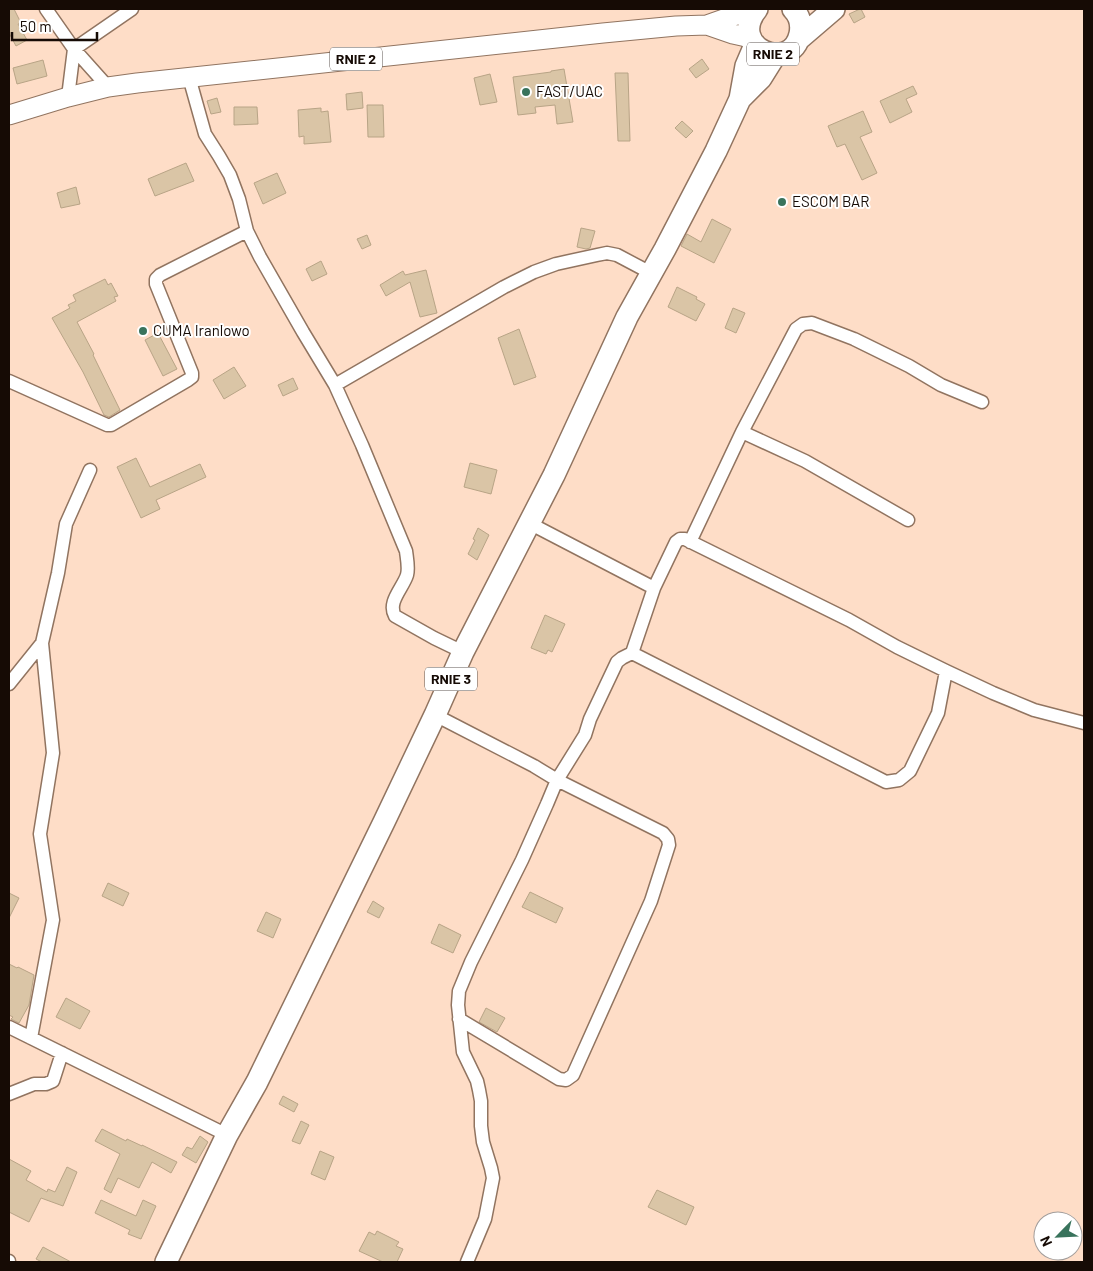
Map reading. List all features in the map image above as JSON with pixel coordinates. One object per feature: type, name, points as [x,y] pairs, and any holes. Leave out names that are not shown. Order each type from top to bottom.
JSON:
[{"type":"highway","name":"RNIE 2","points":[[756,9],[748,27],[753,41],[761,50],[768,54],[776,54],[790,50],[799,39],[834,9]]},
{"type":"highway","name":"RNIE 2","points":[[793,9],[799,17],[801,24],[799,39]]},
{"type":"highway","name":"RNIE 3","points":[[166,1262],[227,1135],[257,1082],[435,715],[463,652],[554,475],[627,317],[665,249],[716,150],[740,98],[753,41]]},
{"type":"highway","name":"RNIE 3","points":[[740,98],[762,78],[776,54]]},
{"type":"main road","name":"RNIE 2","points":[[9,115],[108,87],[644,28],[707,25],[756,9]]},
{"type":"main road","name":"RNIE 2","points":[[707,25],[753,41]]},
{"type":"street","points":[[46,9],[74,49],[108,87]]},
{"type":"street","points":[[68,97],[74,49],[132,9]]},
{"type":"street","points":[[189,77],[205,134],[230,175],[239,199],[247,231],[260,257],[335,385],[362,444],[406,552],[408,575],[392,605],[392,611],[395,616],[463,652]]},
{"type":"street","points":[[9,381],[106,425],[110,425],[188,380],[192,377],[192,373],[156,284],[156,279],[160,275],[247,231]]},
{"type":"street","points":[[335,385],[504,287],[541,269],[607,253],[651,272]]},
{"type":"street","points":[[690,542],[742,432],[796,329],[803,324],[812,323],[854,339],[909,366],[941,385],[982,402]]},
{"type":"street","points":[[742,432],[806,461],[908,520]]},
{"type":"street","points":[[31,1038],[53,920],[40,834],[53,753],[42,643],[58,573],[66,524],[90,470]]},
{"type":"street","points":[[529,524],[654,588]]},
{"type":"street","points":[[467,1262],[485,1219],[492,1178],[480,1126],[481,1101],[477,1081],[463,1052],[458,1005],[460,992],[471,962],[522,860],[557,780],[585,735],[590,719],[617,662],[632,652],[654,588],[676,542],[680,539],[685,539],[992,693],[1034,710],[1084,722]]},
{"type":"street","points":[[9,684],[42,643]]},
{"type":"street","points":[[632,652],[886,782],[899,780],[910,771],[938,713],[946,671]]},
{"type":"street","points":[[435,715],[662,833],[668,839],[670,845],[650,901],[573,1075],[566,1080],[559,1079],[459,1019]]},
{"type":"street","points":[[9,1027],[227,1135]]},
{"type":"street","points":[[9,1094],[34,1084],[53,1082],[62,1053]]},
{"type":"building","points":[[9,9],[14,9],[21,23],[18,24],[27,40],[16,46],[9,33]]},
{"type":"building","points":[[860,9],[865,17],[854,23],[849,14]]},
{"type":"building","points":[[702,59],[709,69],[696,78],[689,69]]},
{"type":"building","points":[[43,60],[47,76],[17,84],[13,68]]},
{"type":"building","points":[[564,69],[573,122],[557,124],[555,105],[535,107],[536,113],[518,115],[513,77]]},
{"type":"building","points":[[615,73],[628,73],[630,141],[618,141]]},
{"type":"building","points":[[490,74],[497,102],[480,105],[474,78]]},
{"type":"building","points":[[913,86],[917,94],[906,99],[912,112],[890,123],[880,101]]},
{"type":"building","points":[[362,92],[363,108],[347,110],[346,94]]},
{"type":"building","points":[[217,98],[221,112],[211,114],[207,101]]},
{"type":"building","points":[[367,105],[383,105],[384,137],[368,137]]},
{"type":"building","points":[[234,107],[257,107],[258,124],[234,125]]},
{"type":"building","points":[[321,108],[321,112],[328,111],[331,142],[304,144],[304,136],[299,137],[298,110]]},
{"type":"building","points":[[863,111],[872,132],[860,137],[877,173],[862,180],[845,144],[837,147],[828,126]]},
{"type":"building","points":[[682,121],[693,131],[686,138],[675,128]]},
{"type":"building","points":[[186,163],[194,181],[155,196],[148,179]]},
{"type":"building","points":[[277,173],[286,193],[263,204],[254,183]]},
{"type":"building","points":[[76,187],[80,204],[61,208],[57,193]]},
{"type":"building","points":[[712,219],[731,229],[714,263],[681,246],[687,234],[701,242]]},
{"type":"building","points":[[581,228],[595,231],[590,248],[577,247]]},
{"type":"building","points":[[367,235],[371,245],[362,249],[357,239]]},
{"type":"building","points":[[321,261],[327,274],[312,281],[306,269]]},
{"type":"building","points":[[426,270],[437,313],[420,317],[410,282],[386,296],[380,285],[403,271],[405,275]]},
{"type":"building","points":[[105,279],[108,285],[111,283],[118,296],[114,297],[116,301],[77,322],[120,410],[109,417],[104,415],[83,372],[52,318],[70,308],[68,305],[76,301],[73,295]]},
{"type":"building","points":[[677,287],[697,297],[696,299],[705,304],[696,321],[668,307]]},
{"type":"building","points":[[733,308],[745,313],[736,333],[725,328]]},
{"type":"building","points":[[519,329],[536,377],[514,385],[498,338]]},
{"type":"building","points":[[158,333],[177,369],[163,376],[145,340]]},
{"type":"building","points":[[234,367],[246,386],[224,399],[213,380]]},
{"type":"building","points":[[293,378],[298,389],[283,396],[278,385]]},
{"type":"building","points":[[136,458],[150,487],[200,464],[206,477],[156,500],[160,509],[141,518],[117,467]]},
{"type":"building","points":[[470,463],[497,470],[491,494],[464,487]]},
{"type":"building","points":[[478,528],[489,535],[477,560],[468,554],[475,540],[473,539]]},
{"type":"building","points":[[545,615],[565,624],[552,652],[548,650],[546,654],[531,648]]},
{"type":"building","points":[[108,883],[129,893],[123,906],[102,896]]},
{"type":"building","points":[[530,892],[563,908],[556,923],[522,907]]},
{"type":"building","points":[[9,893],[19,898],[9,918]]},
{"type":"building","points":[[373,901],[384,908],[379,918],[367,912]]},
{"type":"building","points":[[266,912],[281,919],[273,938],[257,931]]},
{"type":"building","points":[[439,924],[461,935],[453,953],[431,943]]},
{"type":"building","points":[[9,964],[34,975],[29,1005],[19,1023],[11,1019],[13,1017],[9,1015]]},
{"type":"building","points":[[66,998],[90,1011],[80,1029],[56,1017]]},
{"type":"building","points":[[486,1008],[505,1018],[497,1032],[479,1022]]},
{"type":"building","points":[[283,1096],[298,1104],[294,1112],[279,1104]]},
{"type":"building","points":[[301,1121],[309,1125],[300,1144],[292,1141]]},
{"type":"building","points":[[102,1129],[177,1162],[171,1173],[152,1162],[139,1188],[118,1178],[111,1193],[104,1189],[120,1154],[95,1141]]},
{"type":"building","points":[[200,1136],[208,1142],[196,1163],[182,1155],[187,1147],[192,1149]]},
{"type":"building","points":[[320,1151],[334,1157],[325,1180],[311,1174]]},
{"type":"building","points":[[9,1159],[31,1171],[26,1180],[47,1192],[48,1189],[55,1192],[67,1167],[77,1172],[63,1206],[41,1198],[29,1222],[9,1212]]},
{"type":"building","points":[[657,1190],[694,1207],[686,1225],[648,1207]]},
{"type":"building","points":[[101,1200],[136,1216],[143,1200],[156,1206],[141,1239],[128,1234],[130,1230],[95,1213]]},
{"type":"building","points":[[377,1231],[399,1242],[396,1246],[403,1249],[397,1262],[383,1262],[359,1251],[369,1232],[375,1235]]},
{"type":"building","points":[[43,1247],[71,1262],[42,1262],[36,1259]]},
{"type":"place","name":"FAST/UAC","points":[[526,92]]},
{"type":"place","name":"ESCOM BAR","points":[[782,202]]},
{"type":"place","name":"CUMA Iranlowo","points":[[143,331]]}]
